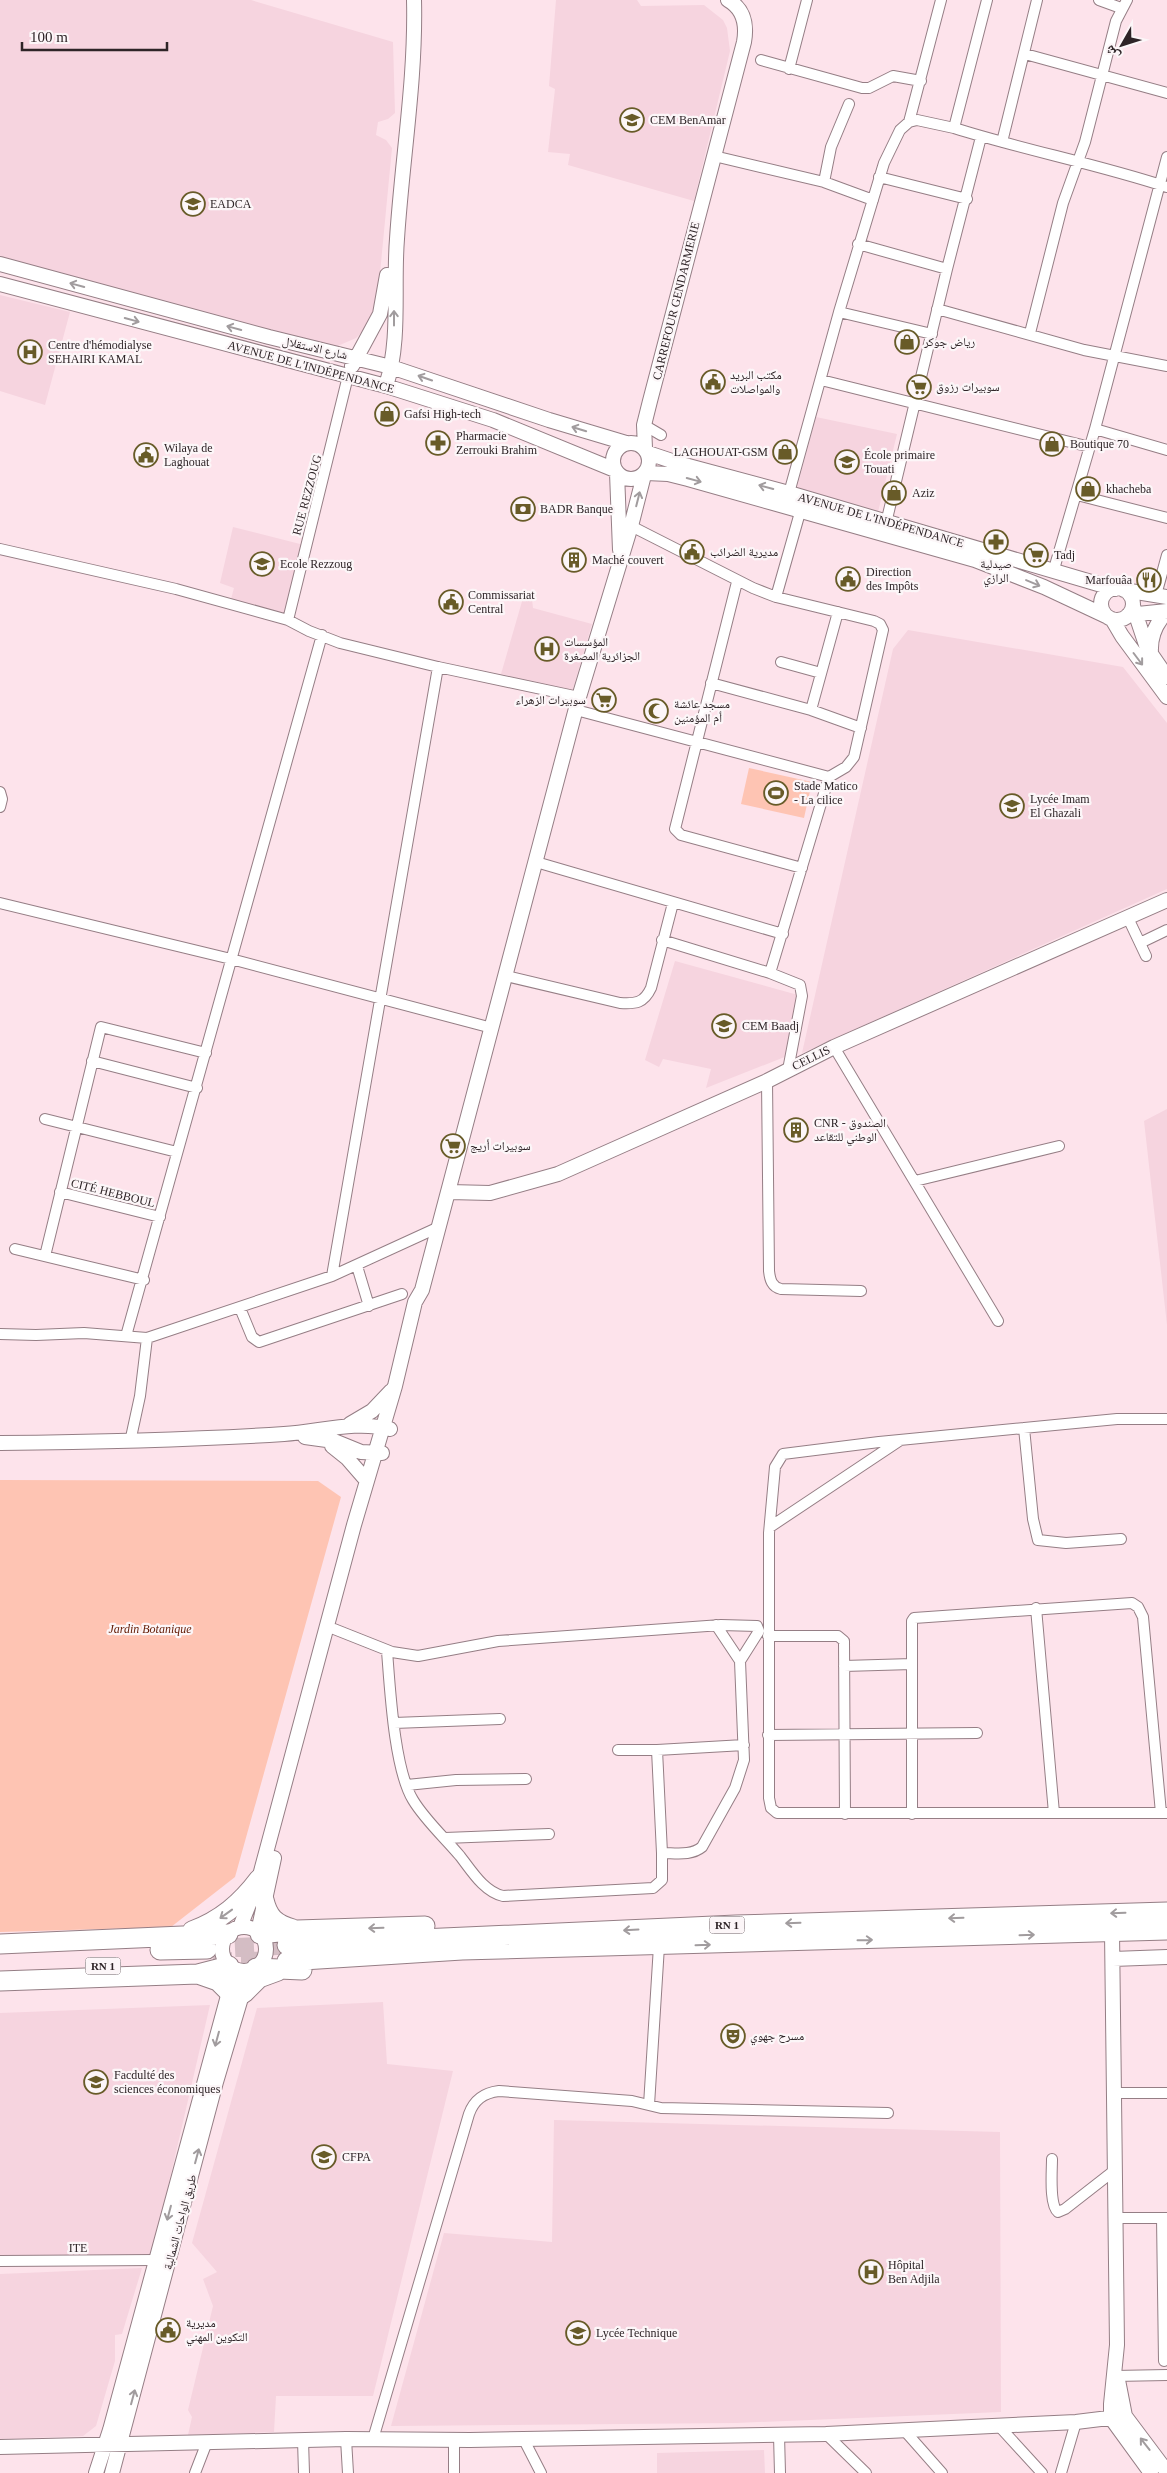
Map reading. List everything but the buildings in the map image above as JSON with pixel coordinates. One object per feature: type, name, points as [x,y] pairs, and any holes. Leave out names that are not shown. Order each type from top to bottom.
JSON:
[{"type":"highway","points":[[173,1937],[218,1920],[246,1896],[259,1879]]},
{"type":"highway","points":[[264,1900],[267,1914],[281,1926],[288,1951]]},
{"type":"highway","name":"RN 1","points":[[288,1951],[598,1931],[1167,1912]]},
{"type":"highway","points":[[0,1944],[173,1937],[234,1930]]},
{"type":"highway","name":"RN 1","points":[[288,1951],[659,1946],[1167,1930]]},
{"type":"highway","points":[[259,1933],[288,1951]]},
{"type":"highway","points":[[0,1981],[204,1962],[242,1969],[288,1951]]},
{"type":"highway","points":[[204,1962],[218,1981],[236,1992],[259,1978],[288,1951]]},
{"type":"highway","name":"RN 1","points":[[0,1954],[204,1962]]},
{"type":"highway","name":"RN 1","points":[[0,1968],[204,1962]]},
{"type":"main road","points":[[348,376],[375,324],[386,286],[401,98],[406,0]]},
{"type":"main road","points":[[386,386],[391,367],[394,341],[396,239],[410,77],[414,0]]},
{"type":"main road","name":"CARREFOUR GENDARMERIE","points":[[422,1290],[577,703],[645,474],[650,463],[646,450],[644,425],[746,33],[742,12],[737,5],[728,0]]},
{"type":"main road","name":"شارع الاستقلال","points":[[0,264],[269,337],[391,367],[549,420],[628,443]]},
{"type":"main road","name":"AVENUE DE L'INDÉPENDANCE","points":[[0,284],[386,386],[493,420],[616,472]]},
{"type":"main road","points":[[206,339],[210,321]]},
{"type":"main road","points":[[334,354],[357,343],[375,324]]},
{"type":"main road","points":[[264,354],[269,337]]},
{"type":"main road","points":[[621,556],[614,454],[628,443],[644,425]]},
{"type":"main road","points":[[628,443],[646,450]]},
{"type":"main road","name":"AVENUE DE L'INDÉPENDANCE","points":[[646,450],[681,464],[789,493],[886,523],[1120,589],[1162,596]]},
{"type":"main road","points":[[616,472],[627,479],[633,480],[645,474]]},
{"type":"main road","name":"AVENUE DE L'INDÉPENDANCE","points":[[645,474],[668,474],[688,479],[801,509],[975,560],[1037,584],[1110,618]]},
{"type":"main road","points":[[1167,677],[1150,654],[1132,612],[1131,597],[1120,589],[1106,593],[1101,603],[1122,636],[1167,697]]},
{"type":"main road","points":[[1110,618],[1120,620],[1132,612],[1167,612]]},
{"type":"main road","points":[[1150,654],[1150,644],[1156,626],[1167,612]]},
{"type":"main road","name":"CELLIS","points":[[449,1192],[490,1193],[558,1174],[767,1081],[834,1047],[1167,900]]},
{"type":"main road","points":[[386,1428],[394,1386],[415,1302],[422,1290]]},
{"type":"main road","points":[[242,1969],[222,1950],[259,1879],[367,1481],[386,1428],[423,1303],[422,1290]]},
{"type":"main road","points":[[348,1426],[372,1411],[394,1386]]},
{"type":"main road","points":[[0,1443],[130,1442],[287,1434],[348,1426],[386,1428]]},
{"type":"main road","points":[[287,1434],[334,1441],[356,1451],[378,1453]]},
{"type":"main road","points":[[321,1439],[348,1458],[367,1481]]},
{"type":"main road","points":[[234,1930],[250,1927],[259,1933],[264,1900],[378,1453]]},
{"type":"main road","points":[[1112,1932],[1116,2373],[1110,2404],[1151,2473]]},
{"type":"main road","name":"طريق الواحات الشمالية","points":[[96,2473],[110,2430],[156,2260],[242,1969],[261,1964],[266,1952],[264,1939],[259,1933]]},
{"type":"main road","points":[[1113,1959],[1167,1957]]},
{"type":"main road","name":"طريق الواحات الشمالية","points":[[112,2473],[216,2082],[236,1992]]},
{"type":"main road","points":[[0,2447],[346,2439],[454,2440],[826,2434],[1076,2422],[1118,2417]]},
{"type":"main road","points":[[1118,2417],[1167,2472]]},
{"type":"street","points":[[789,69],[807,0]]},
{"type":"street","points":[[909,122],[941,0]]},
{"type":"street","points":[[954,128],[987,0]]},
{"type":"street","points":[[1002,142],[1037,0]]},
{"type":"street","points":[[1030,333],[1063,203],[1079,160],[1124,4],[1099,0]]},
{"type":"street","points":[[1024,54],[1167,93]]},
{"type":"street","points":[[761,60],[862,88],[869,88],[893,76],[921,81]]},
{"type":"street","points":[[824,182],[831,147],[849,104]]},
{"type":"street","points":[[789,493],[838,312],[879,177],[900,130],[909,122],[917,120],[954,128],[982,137],[1079,160],[1163,185]]},
{"type":"street","points":[[886,523],[937,309],[982,137]]},
{"type":"street","points":[[714,156],[824,182],[872,200]]},
{"type":"street","points":[[1054,569],[1163,185],[1167,157]]},
{"type":"street","points":[[879,177],[967,199]]},
{"type":"street","points":[[858,244],[947,269]]},
{"type":"street","points":[[937,309],[1030,333],[1084,350],[1116,354],[1167,366]]},
{"type":"street","points":[[838,312],[932,334]]},
{"type":"street","name":"RUE REZZOUG","points":[[288,620],[348,376]]},
{"type":"street","points":[[821,380],[915,405],[978,417],[1090,446]]},
{"type":"street","points":[[644,425],[661,435]]},
{"type":"street","points":[[1095,429],[1167,450]]},
{"type":"street","points":[[1076,495],[1167,518]]},
{"type":"street","points":[[776,597],[801,509]]},
{"type":"street","points":[[631,526],[737,582],[776,597],[874,620],[880,624],[883,630],[861,728],[851,763],[829,777],[770,973]]},
{"type":"street","points":[[0,549],[176,589],[288,620],[340,643],[577,703],[698,742],[829,777]]},
{"type":"street","points":[[1162,596],[1167,555]]},
{"type":"street","points":[[737,582],[698,742],[674,826],[678,833],[802,868]]},
{"type":"street","points":[[811,710],[838,612]]},
{"type":"street","points":[[126,1336],[144,1280],[177,1152],[197,1088],[231,959],[322,635]]},
{"type":"street","points":[[781,662],[820,673]]},
{"type":"street","points":[[332,1276],[438,667]]},
{"type":"street","points":[[712,684],[811,710],[861,728]]},
{"type":"street","points":[[0,792],[2,799],[0,807]]},
{"type":"street","points":[[536,862],[783,934]]},
{"type":"street","points":[[0,903],[231,959],[492,1028]]},
{"type":"street","points":[[506,976],[620,1003],[638,1003],[644,1000],[651,988],[673,903]]},
{"type":"street","points":[[1128,918],[1146,956]]},
{"type":"street","points":[[1140,943],[1167,930]]},
{"type":"street","points":[[662,940],[770,973],[800,985],[802,989],[788,1070]]},
{"type":"street","points":[[45,1256],[100,1027],[206,1053]]},
{"type":"street","points":[[834,1047],[916,1181],[998,1321]]},
{"type":"street","points":[[92,1062],[197,1088]]},
{"type":"street","points":[[767,1081],[769,1272],[771,1280],[774,1286],[781,1289],[861,1291]]},
{"type":"street","points":[[45,1119],[177,1152]]},
{"type":"street","points":[[916,1181],[1059,1146]]},
{"type":"street","name":"CITÉ HEBBOUL","points":[[60,1192],[160,1217]]},
{"type":"street","points":[[0,1334],[84,1333],[147,1338],[332,1276],[358,1266],[439,1227]]},
{"type":"street","points":[[15,1249],[144,1280]]},
{"type":"street","points":[[358,1266],[369,1306]]},
{"type":"street","points":[[240,1308],[252,1337],[259,1342],[402,1294]]},
{"type":"street","points":[[130,1442],[140,1396],[147,1338]]},
{"type":"street","points":[[912,1814],[912,1664],[914,1618],[1036,1608],[1132,1604],[1140,1610],[1164,1813],[912,1814],[781,1814],[774,1812],[769,1805],[768,1735],[770,1527],[775,1467],[783,1454],[1024,1428],[1124,1419],[1167,1419]]},
{"type":"street","points":[[1024,1428],[1033,1519],[1038,1540],[1066,1543],[1121,1539]]},
{"type":"street","points":[[770,1527],[900,1440]]},
{"type":"street","points":[[1036,1608],[1054,1813]]},
{"type":"street","points":[[334,1629],[387,1651],[418,1656],[498,1641],[716,1625],[744,1624],[759,1628],[740,1661]]},
{"type":"street","points":[[662,1853],[687,1853],[702,1847],[735,1788],[744,1760],[740,1661],[716,1625]]},
{"type":"street","points":[[768,1636],[838,1636],[844,1641],[845,1814]]},
{"type":"street","points":[[387,1651],[394,1722],[407,1786],[413,1800],[487,1887],[503,1896],[653,1888],[662,1880],[657,1750]]},
{"type":"street","points":[[844,1666],[912,1664]]},
{"type":"street","points":[[394,1722],[500,1720]]},
{"type":"street","points":[[768,1735],[977,1733]]},
{"type":"street","points":[[618,1750],[657,1750],[744,1745]]},
{"type":"street","points":[[407,1786],[456,1780],[526,1779]]},
{"type":"street","points":[[444,1838],[549,1834]]},
{"type":"street","points":[[649,2105],[659,1946]]},
{"type":"street","points":[[373,2440],[459,2144],[476,2100],[490,2092],[499,2091],[632,2102],[661,2108],[888,2113]]},
{"type":"street","points":[[1114,2094],[1167,2092]]},
{"type":"street","points":[[1052,2159],[1052,2199],[1053,2207],[1058,2212],[1065,2209],[1115,2170]]},
{"type":"street","points":[[1116,2218],[1164,2218],[1164,2361]]},
{"type":"street","name":"ITE","points":[[0,2261],[156,2260]]},
{"type":"street","points":[[1116,2373],[1167,2375]]},
{"type":"street","points":[[1061,2473],[1076,2422]]},
{"type":"street","points":[[999,2426],[1042,2473]]},
{"type":"street","points":[[904,2430],[942,2473]]},
{"type":"street","points":[[826,2434],[866,2473]]},
{"type":"street","points":[[779,2435],[780,2473]]},
{"type":"street","points":[[523,2438],[542,2473]]},
{"type":"street","points":[[346,2439],[348,2473]]},
{"type":"street","points":[[303,2440],[304,2473]]},
{"type":"street","points":[[454,2440],[454,2473]]},
{"type":"street","points":[[195,2473],[207,2442]]},
{"type":"shaded area","name":"EADCA","points":[[0,0],[251,0],[393,42],[395,113],[388,119],[378,122],[376,135],[386,140],[392,148],[376,315],[366,328],[356,338],[333,348],[0,259]]},
{"type":"shaded area","name":"CEM BenAmar","points":[[556,0],[637,0],[641,6],[704,5],[723,20],[727,28],[730,51],[694,201],[568,165],[570,154],[548,152],[555,89],[549,86]]},
{"type":"shaded area","name":"Centre d'hémodialyse SEHAIRI KAMAL","points":[[0,295],[70,312],[45,405],[0,391]]},
{"type":"shaded area","name":"École primaire Touati","points":[[816,417],[897,434],[878,512],[796,491]]},
{"type":"shaded area","name":"Ecole Rezzoug","points":[[233,527],[304,545],[284,616],[231,599],[234,588],[220,583]]},
{"type":"shaded area","name":"المؤسسات الجزائرية المصغرة","points":[[523,598],[532,599],[533,608],[592,624],[572,692],[501,674]]},
{"type":"shaded area","name":"Lycée Imam El Ghazali","points":[[908,630],[1123,667],[1167,723],[1167,889],[802,1053],[893,649]]},
{"type":"shaded area","name":"CEM Baadj","points":[[675,961],[798,995],[787,1056],[706,1088],[711,1069],[663,1059],[659,1067],[645,1060]]},
{"type":"shaded area","points":[[1167,1109],[1167,1325],[1144,1121]]},
{"type":"shaded area","name":"CFPA","points":[[383,2002],[387,2064],[453,2071],[373,2396],[276,2396],[274,2432],[188,2435],[192,2417],[188,2410],[213,2306],[203,2279],[217,2272],[192,2243],[257,2008]]},
{"type":"shaded area","name":"Facdulté des sciences économiques","points":[[210,2005],[152,2256],[0,2263],[0,2013]]},
{"type":"shaded area","points":[[554,2120],[1000,2132],[1001,2412],[736,2423],[391,2426],[444,2233],[552,2242]]},
{"type":"shaded area","points":[[142,2268],[122,2334],[115,2335],[115,2361],[96,2426],[83,2436],[0,2439],[0,2274]]},
{"type":"shaded area","points":[[764,2450],[765,2473],[657,2473],[657,2453]]},
{"type":"green space","name":"Stade Matico - La cilice","points":[[749,768],[812,782],[804,818],[741,804]]},
{"type":"green space","name":"Jardin Botanique","points":[[0,1480],[318,1481],[341,1497],[235,1877],[171,1927],[0,1932]]},
{"type":"tunnel","points":[[207,1949],[287,1945]]},
{"type":"tunnel","points":[[213,1962],[273,1961]]},
{"type":"place","name":"CEM BenAmar","points":[[632,120]]},
{"type":"place","name":"EADCA","points":[[193,204]]},
{"type":"place","name":"رياض جوكر","points":[[907,342]]},
{"type":"place","name":"Centre d'hémodialyse SEHAIRI KAMAL","points":[[30,352]]},
{"type":"place","name":"مكتب البريد والمواصلات","points":[[713,382]]},
{"type":"place","name":"سوبيرات رزوق","points":[[919,387]]},
{"type":"place","name":"Gafsi High-tech","points":[[387,414]]},
{"type":"place","name":"Pharmacie Zerrouki Brahim","points":[[438,443]]},
{"type":"place","name":"Boutique 70","points":[[1052,444]]},
{"type":"place","name":"LAGHOUAT-GSM","points":[[785,452]]},
{"type":"place","name":"Wilaya de Laghouat","points":[[146,455]]},
{"type":"place","name":"École primaire Touati","points":[[847,462]]},
{"type":"place","name":"khacheba","points":[[1088,489]]},
{"type":"place","name":"Aziz","points":[[894,493]]},
{"type":"place","name":"BADR Banque","points":[[523,509]]},
{"type":"place","name":"صيدلية الرازي","points":[[996,542]]},
{"type":"place","name":"مديرية الضرائب","points":[[692,552]]},
{"type":"place","name":"Tadj","points":[[1036,555]]},
{"type":"place","name":"Maché couvert","points":[[574,560]]},
{"type":"place","name":"Ecole Rezzoug","points":[[262,564]]},
{"type":"place","name":"Direction des Impôts","points":[[848,579]]},
{"type":"place","name":"Marfouâa","points":[[1149,580]]},
{"type":"place","name":"Commissariat Central","points":[[451,602]]},
{"type":"place","name":"المؤسسات الجزائرية المصغرة","points":[[547,649]]},
{"type":"place","name":"سوبيرات الزهراء","points":[[604,700]]},
{"type":"place","name":"مسجد عائشة أم المؤمنين","points":[[656,711]]},
{"type":"place","name":"Stade Matico - La cilice","points":[[776,793]]},
{"type":"place","name":"Lycée Imam El Ghazali","points":[[1012,806]]},
{"type":"place","name":"CEM Baadj","points":[[724,1026]]},
{"type":"place","name":"CNR - الصندوق الوطني للتقاعد","points":[[796,1130]]},
{"type":"place","name":"سوبيرات أريج","points":[[453,1146]]},
{"type":"place","name":"مسرح جهوي","points":[[733,2036]]},
{"type":"place","name":"Facdulté des sciences économiques","points":[[96,2082]]},
{"type":"place","name":"CFPA","points":[[324,2157]]},
{"type":"place","name":"Hôpital Ben Adjila","points":[[871,2272]]},
{"type":"place","name":"مديرية التكوين المهني","points":[[168,2330]]},
{"type":"place","name":"Lycée Technique","points":[[578,2333]]}]
